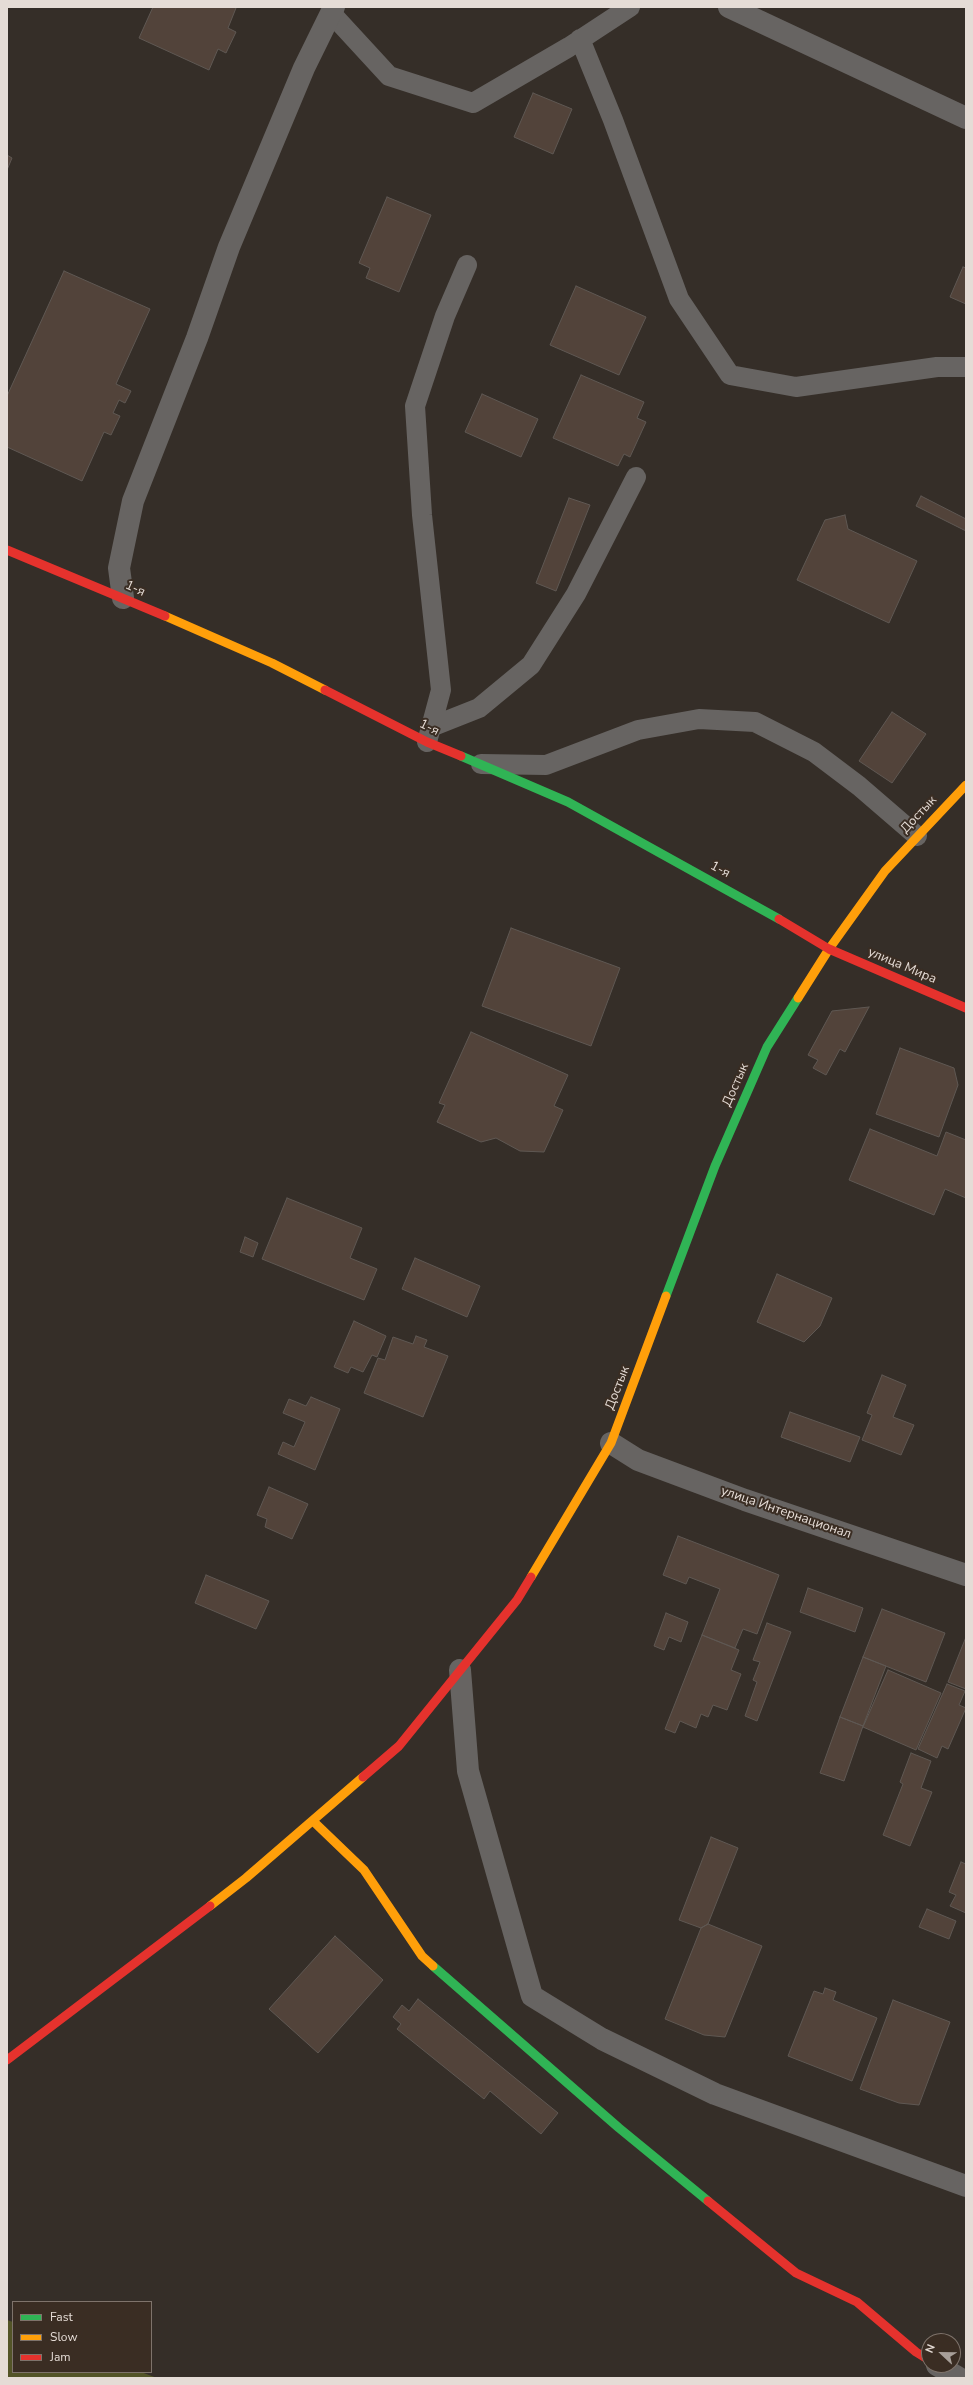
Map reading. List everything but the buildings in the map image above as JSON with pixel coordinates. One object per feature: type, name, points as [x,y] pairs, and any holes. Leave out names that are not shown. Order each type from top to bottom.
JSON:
[{"type":"street","points":[[729,7],[966,118]]},
{"type":"street","points":[[123,598],[119,568],[133,501],[197,338],[229,247],[304,68],[333,10]]},
{"type":"street","name":"1-я","points":[[7,550],[123,598],[429,734],[477,763],[568,802],[751,902],[829,949]]},
{"type":"street","name":"Достык","points":[[7,2060],[246,1878],[399,1746],[517,1600],[611,1443],[715,1166],[767,1047],[829,949],[885,871],[966,784]]},
{"type":"street","name":"улица Мира","points":[[829,949],[966,1008]]},
{"type":"street","name":"улица Интернационал","points":[[611,1443],[645,1463],[745,1500],[966,1575]]},
{"type":"street","points":[[460,1670],[468,1771],[532,1996],[602,2039],[715,2094],[966,2186]]},
{"type":"street","points":[[313,1821],[364,1870],[422,1956],[619,2128],[796,2273],[857,2302],[921,2355]]},
{"type":"lane","points":[[333,10],[389,76],[473,103],[580,40],[630,7]]},
{"type":"lane","points":[[580,40],[614,120],[679,299],[730,376],[796,387],[937,367],[966,367]]},
{"type":"lane","points":[[429,734],[441,690],[422,515],[416,406],[445,316],[467,265]]},
{"type":"lane","points":[[429,734],[479,708],[531,665],[576,594],[636,477]]},
{"type":"lane","points":[[477,763],[546,765],[638,730],[698,719],[755,722],[814,752],[860,786],[917,836]]},
{"type":"shaded area","points":[[7,2320],[12,2322],[12,2373],[144,2373],[157,2378],[7,2378]]},
{"type":"traffic: fast","points":[[461,756],[568,802],[779,919]]},
{"type":"traffic: fast","points":[[666,1296],[715,1166],[767,1047],[798,998]]},
{"type":"traffic: fast","points":[[433,1966],[619,2128],[708,2201]]},
{"type":"traffic: slow","points":[[165,616],[272,663],[325,690]]},
{"type":"traffic: slow","points":[[798,998],[829,949],[885,871],[966,785]]},
{"type":"traffic: slow","points":[[531,1577],[611,1443],[666,1296]]},
{"type":"traffic: slow","points":[[210,1906],[246,1878],[363,1777]]},
{"type":"traffic: slow","points":[[313,1821],[364,1870],[422,1956],[433,1966]]},
{"type":"traffic: jam","points":[[7,550],[165,616]]},
{"type":"traffic: jam","points":[[325,690],[427,742],[461,756]]},
{"type":"traffic: jam","points":[[779,919],[829,949],[966,1008]]},
{"type":"traffic: jam","points":[[363,1777],[399,1746],[517,1600],[531,1577]]},
{"type":"traffic: jam","points":[[7,2060],[210,1906]]},
{"type":"traffic: jam","points":[[708,2201],[796,2273],[857,2302],[921,2355]]}]
